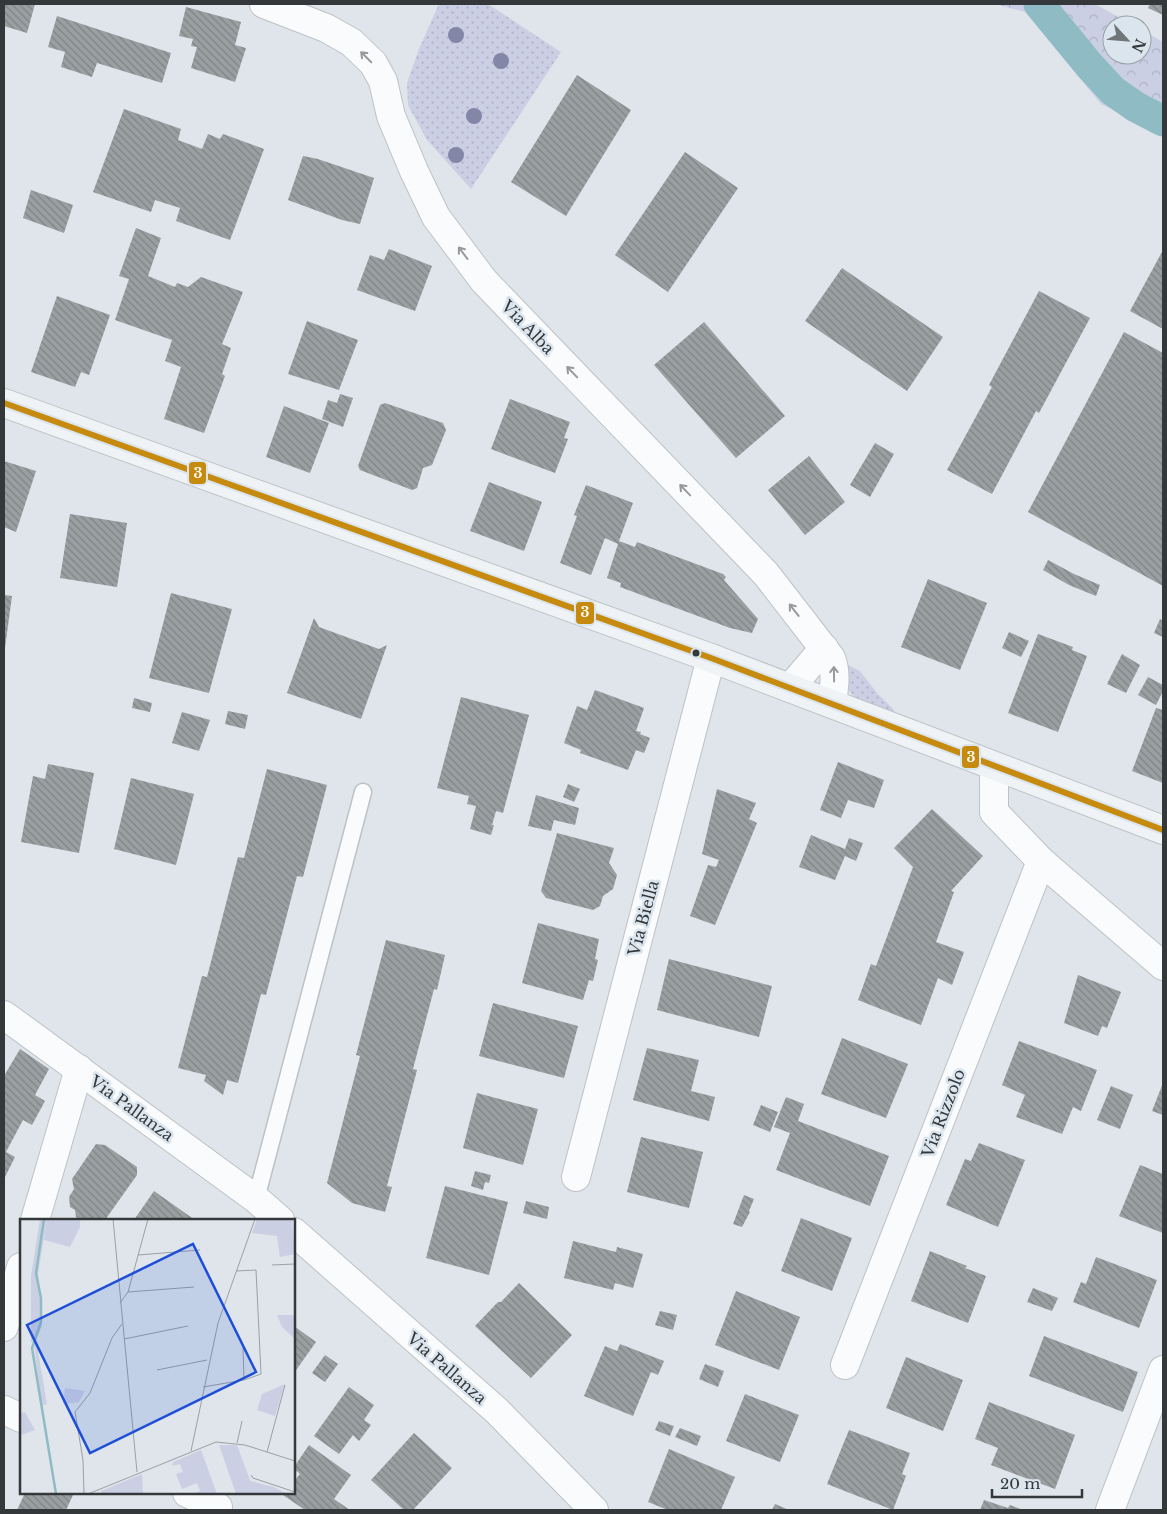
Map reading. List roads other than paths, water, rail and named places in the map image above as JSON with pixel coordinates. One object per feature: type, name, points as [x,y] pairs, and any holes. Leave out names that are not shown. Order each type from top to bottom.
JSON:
[{"type":"main road","points":[[4,403],[711,658],[1163,830]]},
{"type":"street","name":"Via Alba","points":[[264,4],[326,28],[351,42],[373,63],[383,81],[391,116],[436,217],[484,281],[766,574],[831,658],[834,665],[835,680],[832,703]]},
{"type":"street","points":[[790,688],[824,648]]},
{"type":"street","name":"Via Biella","points":[[576,1178],[711,658]]},
{"type":"street","points":[[994,767],[994,812],[1041,861],[1163,966]]},
{"type":"street","name":"Via Rizzolo","points":[[845,1364],[1041,861]]},
{"type":"street","name":"Via Pallanza","points":[[4,1015],[256,1199],[279,1219]]},
{"type":"street","name":"Via Pallanza","points":[[35,1219],[79,1069]]},
{"type":"street","name":"Via Pallanza","points":[[295,1233],[497,1411],[594,1510]]},
{"type":"street","points":[[4,1327],[20,1271]]},
{"type":"street","points":[[1110,1510],[1163,1370]]},
{"type":"street","points":[[4,1410],[20,1418]]},
{"type":"street","points":[[189,1494],[218,1507]]},
{"type":"lane","points":[[256,1199],[363,792]]},
{"type":"waterway","points":[[1039,4],[1113,91],[1136,107],[1163,121]]}]
